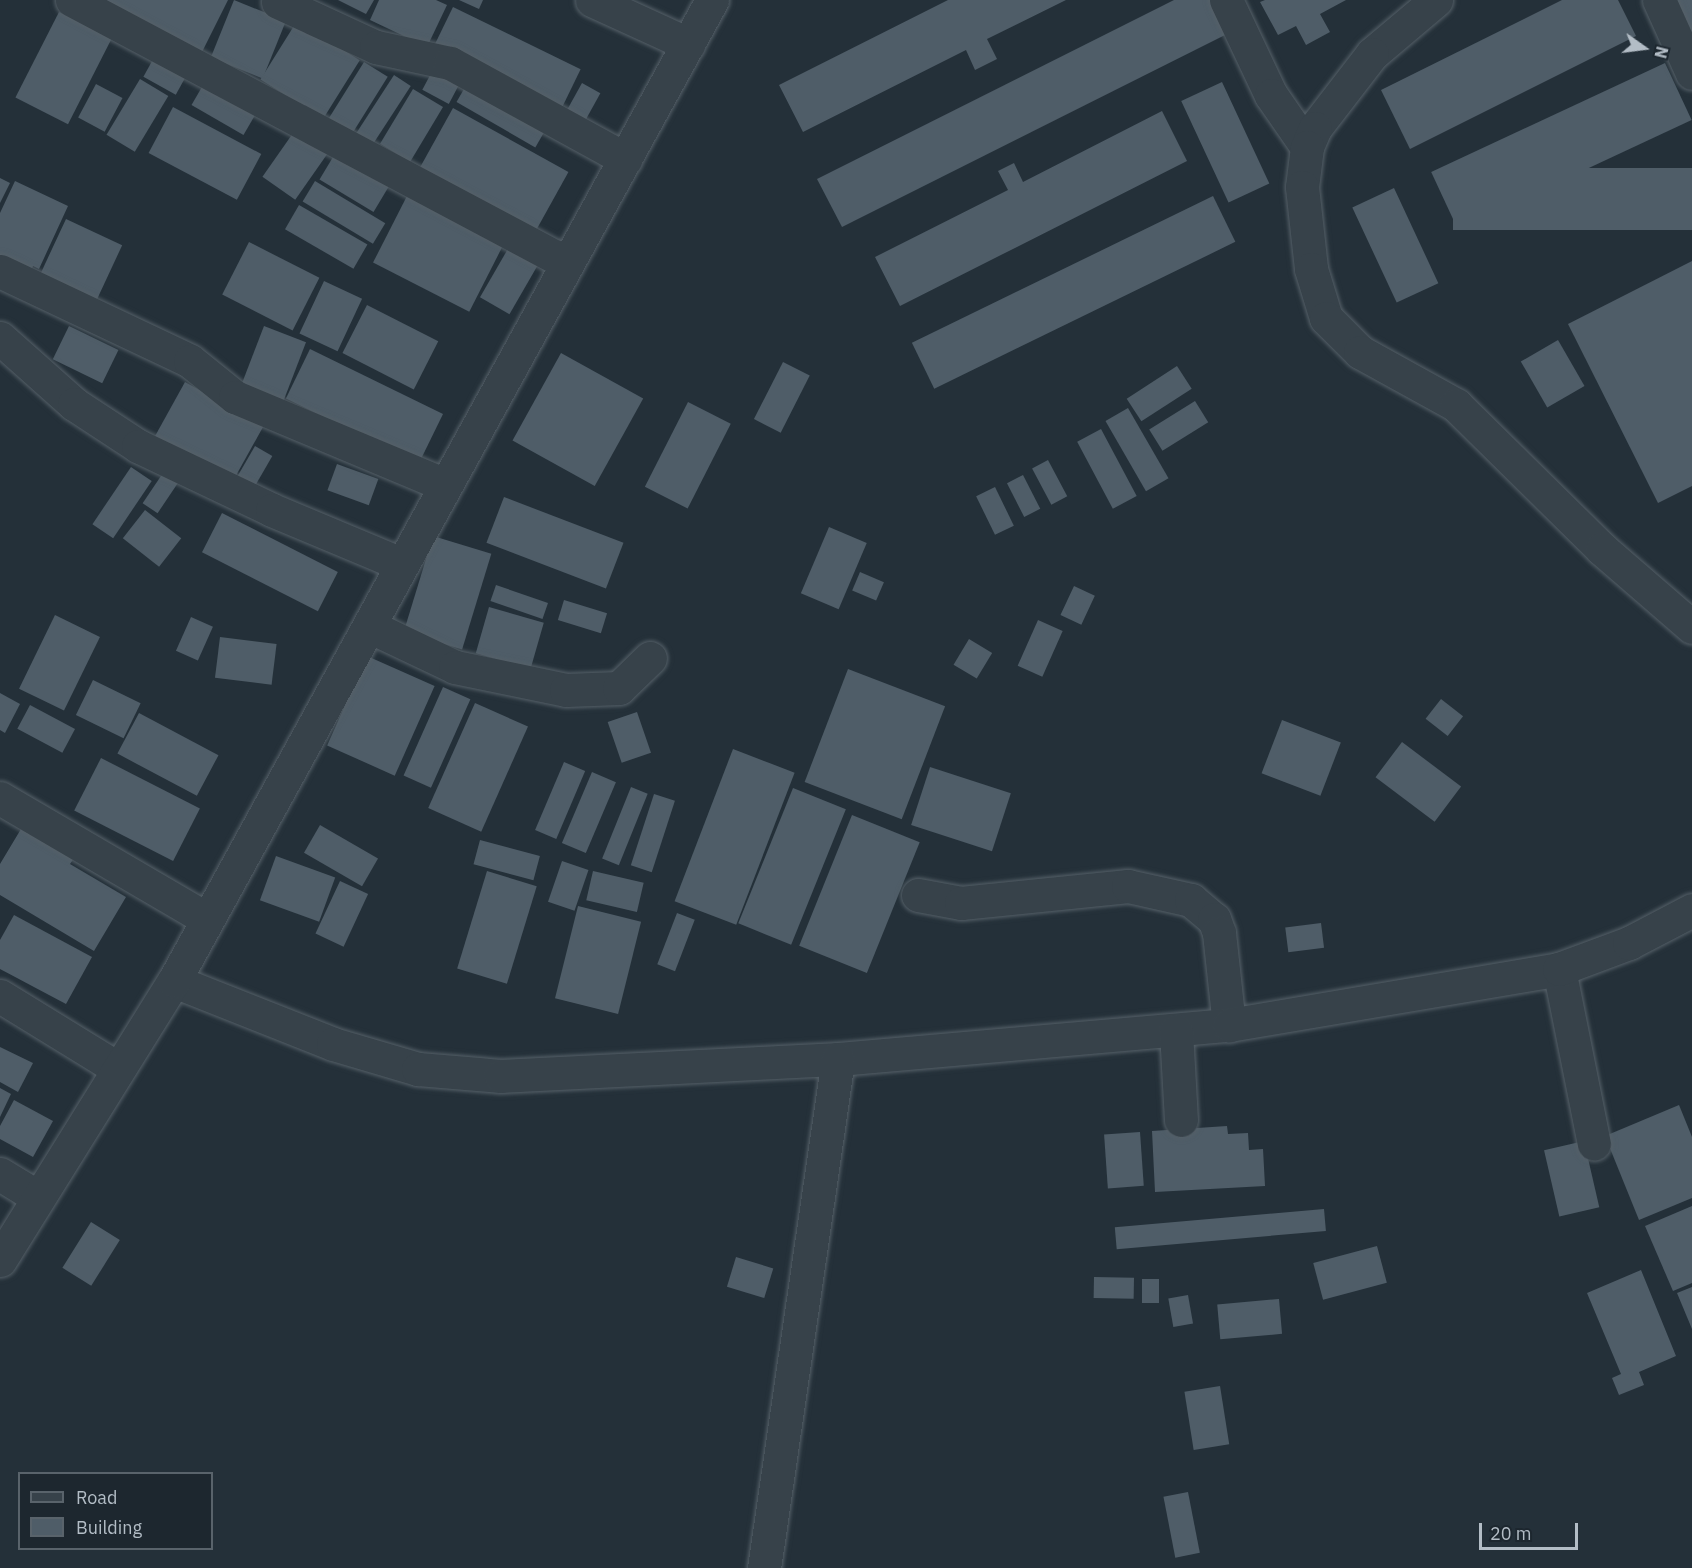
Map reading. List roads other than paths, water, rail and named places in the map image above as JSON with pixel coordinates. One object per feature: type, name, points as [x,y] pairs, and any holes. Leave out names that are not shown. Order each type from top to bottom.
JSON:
[{"type":"street","points":[[72,0],[565,262]]},
{"type":"street","points":[[592,0],[688,44]]},
{"type":"street","points":[[0,1260],[36,1196],[174,981],[565,262],[625,159],[712,0]]},
{"type":"street","points":[[1226,0],[1271,95],[1307,147]]},
{"type":"street","points":[[1436,0],[1372,54],[1315,128],[1307,147],[1302,187],[1311,269],[1326,318],[1360,352],[1456,405],[1602,549],[1692,627]]},
{"type":"street","points":[[1659,0],[1692,73]]},
{"type":"street","points":[[278,2],[376,47],[450,63],[625,159]]},
{"type":"street","points":[[0,271],[190,361],[235,397],[445,485]]},
{"type":"street","points":[[0,338],[74,404],[138,446],[272,510],[401,564]]},
{"type":"street","points":[[369,626],[455,667],[566,690],[619,688],[650,658]]},
{"type":"street","points":[[0,798],[207,919]]},
{"type":"street","points":[[918,896],[961,903],[1128,886],[1191,900],[1214,918],[1219,933],[1229,1025]]},
{"type":"street","points":[[174,981],[333,1044],[418,1069],[501,1076],[838,1059],[1229,1025],[1559,969],[1629,943],[1692,910]]},
{"type":"street","points":[[1559,969],[1594,1144]]},
{"type":"street","points":[[0,996],[117,1068]]},
{"type":"street","points":[[1176,1031],[1181,1120]]},
{"type":"street","points":[[764,1568],[838,1059]]},
{"type":"street","points":[[0,1174],[36,1196]]}]
